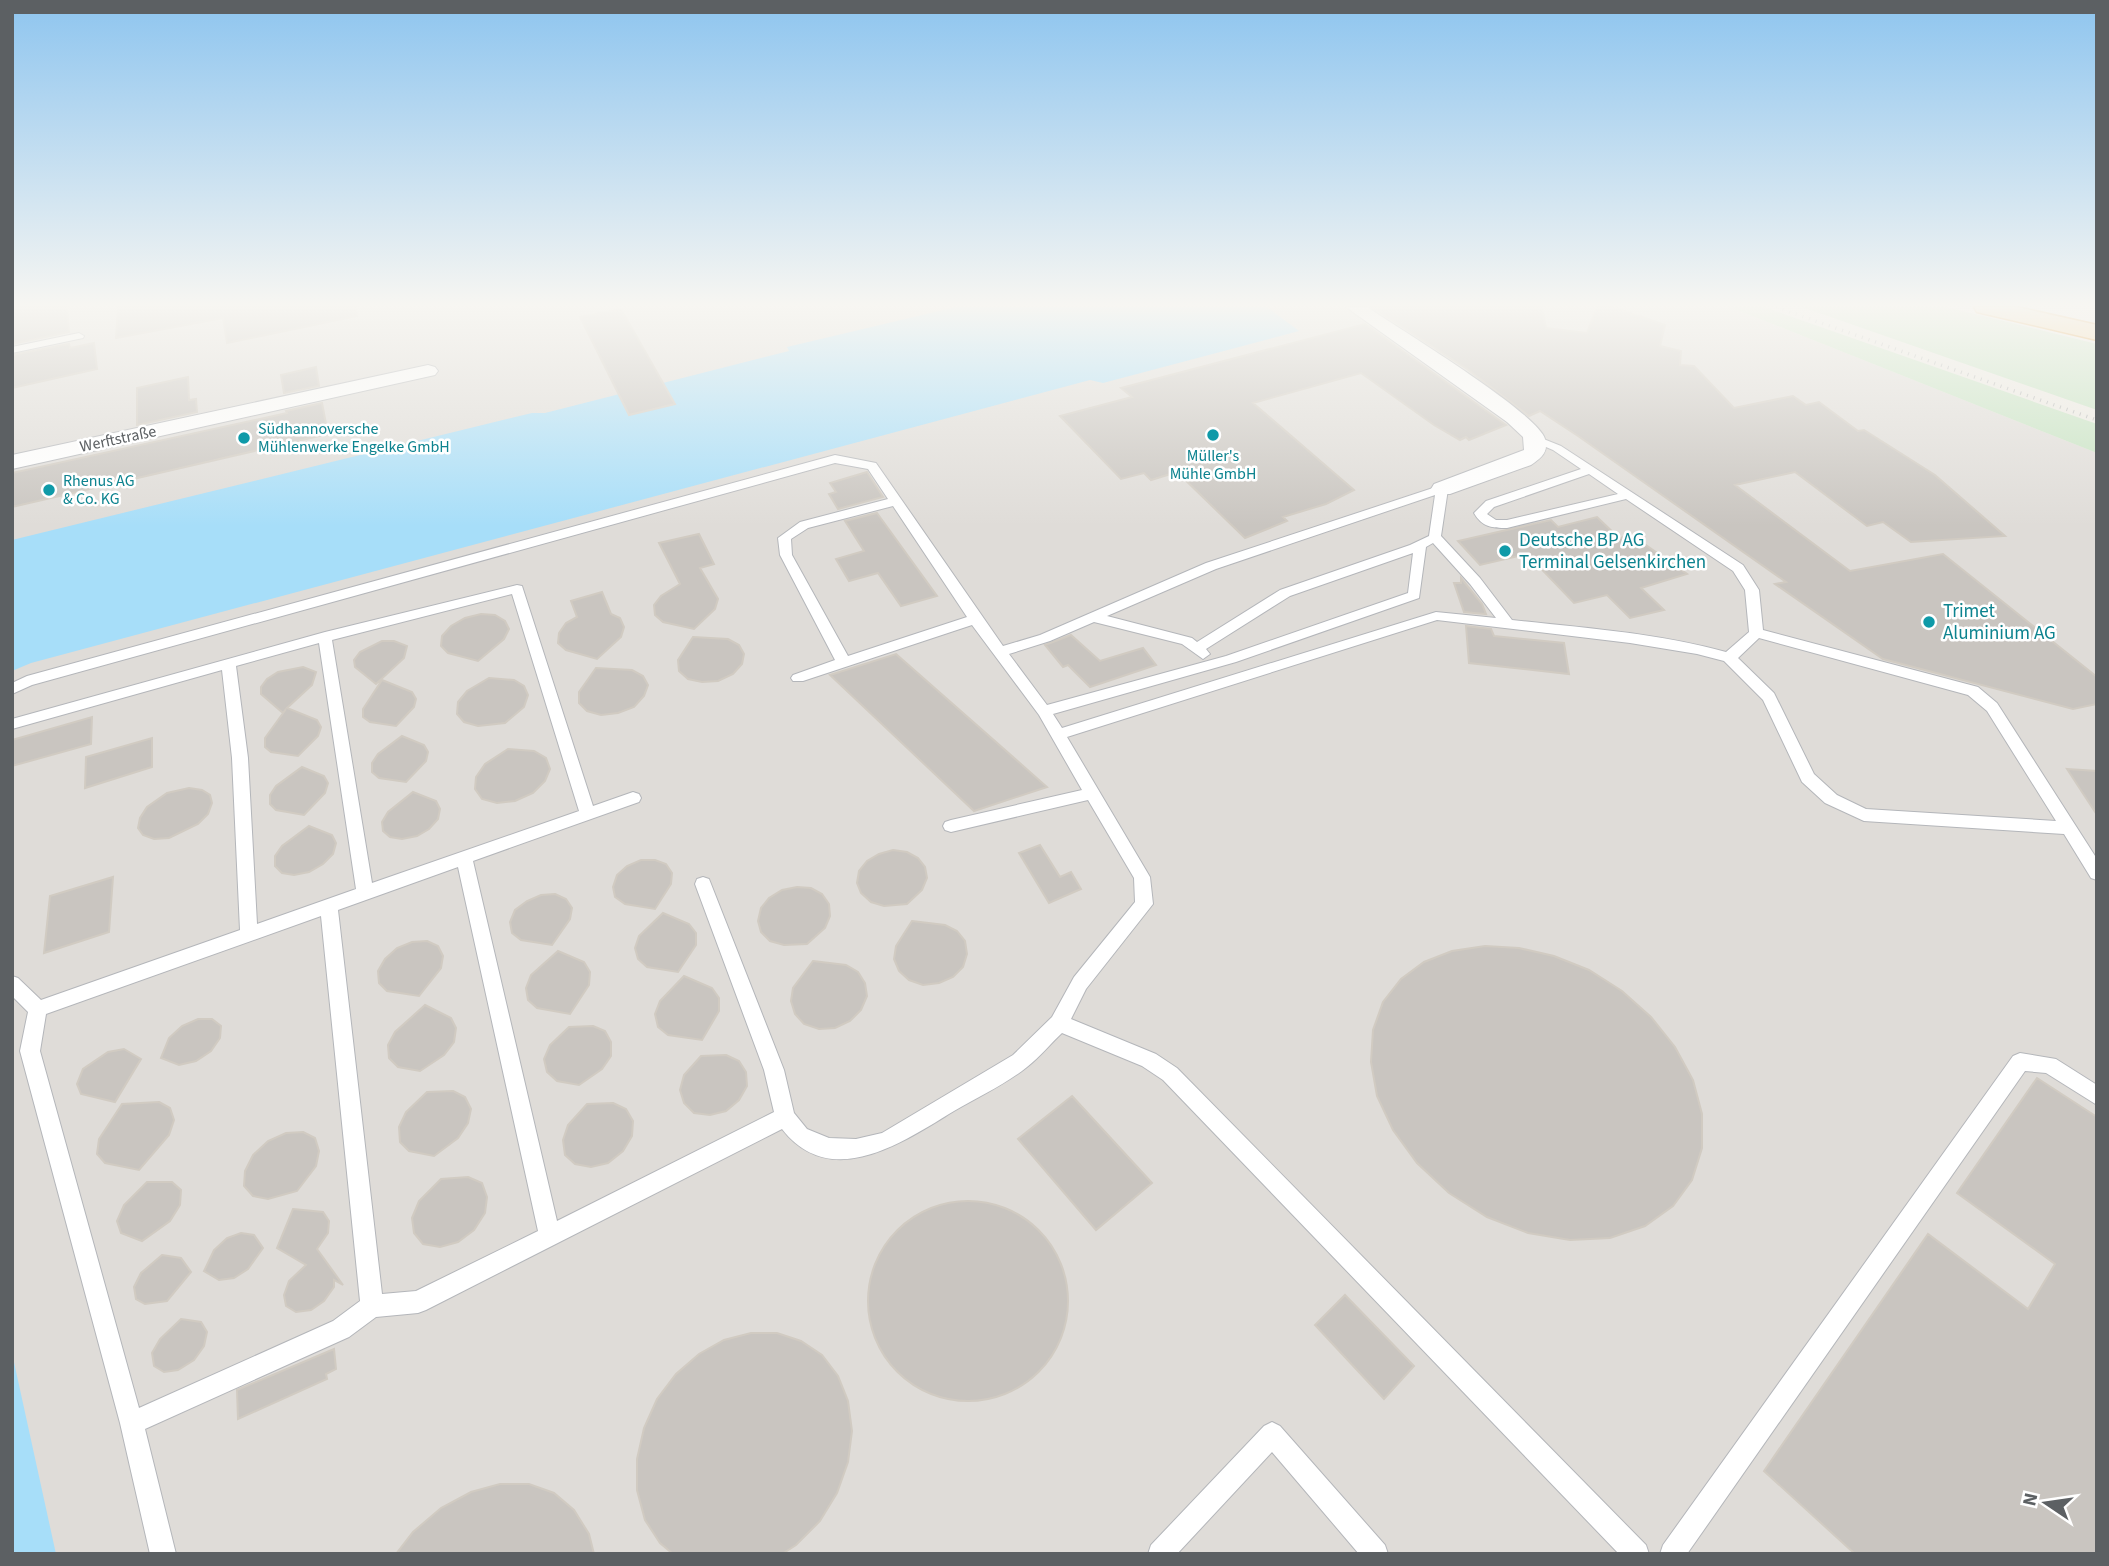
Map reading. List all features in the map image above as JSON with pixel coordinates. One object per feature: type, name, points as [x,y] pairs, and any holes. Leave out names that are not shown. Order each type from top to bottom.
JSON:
[{"type":"street","name":"Werftstraße","points":[[12,462],[386,380]]},
{"type":"street","points":[[1441,489],[1523,460],[1534,453],[1536,439],[1531,430],[1461,380]]},
{"type":"lane","points":[[1536,439],[1557,448],[1749,578],[1756,603],[1756,633],[1729,658]]},
{"type":"lane","points":[[12,689],[40,678],[835,459],[872,466],[893,502],[975,619],[1044,711],[1142,877],[1144,904],[1080,983],[1059,1023],[1020,1061],[886,1141],[856,1149],[829,1148],[800,1136],[785,1116],[775,1070],[703,884]]},
{"type":"lane","points":[[1590,470],[1490,504],[1480,513],[1484,520],[1494,524],[1507,524],[1628,495]]},
{"type":"lane","points":[[1001,652],[1093,617],[1211,566],[1441,489],[1435,537],[1475,581],[1507,623]]},
{"type":"lane","points":[[844,663],[786,555],[784,538],[804,525],[893,502]]},
{"type":"lane","points":[[1198,648],[1285,593],[1420,545],[1435,537]]},
{"type":"lane","points":[[1044,711],[1214,665],[1319,632],[1414,595],[1420,545]]},
{"type":"lane","points":[[12,724],[325,637],[517,589],[588,814]]},
{"type":"lane","points":[[1056,735],[1436,615],[1697,649],[1729,658],[1769,697],[1808,778],[1831,799],[1864,815],[2067,828]]},
{"type":"lane","points":[[1093,617],[1187,641],[1214,665]]},
{"type":"lane","points":[[798,678],[975,619]]},
{"type":"lane","points":[[1756,633],[1973,691],[1992,707],[2097,873]]},
{"type":"lane","points":[[325,637],[365,891]]},
{"type":"lane","points":[[229,665],[240,758],[249,933]]},
{"type":"lane","points":[[951,826],[1093,793]]},
{"type":"lane","points":[[38,1009],[633,798]]},
{"type":"lane","points":[[464,858],[549,1234]]},
{"type":"lane","points":[[329,905],[372,1306]]},
{"type":"lane","points":[[12,984],[38,1009]]},
{"type":"lane","points":[[38,1009],[30,1051],[132,1423],[163,1554]]},
{"type":"lane","points":[[1059,1023],[1149,1060],[1170,1074],[1637,1554]]},
{"type":"lane","points":[[1672,1554],[2020,1062],[2049,1065],[2097,1096]]},
{"type":"lane","points":[[132,1423],[341,1329],[372,1306],[418,1302],[785,1116]]},
{"type":"lane","points":[[1160,1554],[1272,1434],[1376,1554]]},
{"type":"shaded area","points":[[12,380],[1914,380],[2097,453],[2097,1554],[12,1554]]},
{"type":"green space","points":[[1914,380],[1972,380],[2097,424],[2097,453]]},
{"type":"green space","points":[[2011,380],[2097,380],[2097,410]]},
{"type":"water","points":[[675,380],[1090,380],[31,663],[12,671],[12,540],[532,413],[545,413]]},
{"type":"water","points":[[1090,380],[1114,380],[1103,383]]},
{"type":"water","points":[[12,1353],[56,1554],[12,1554]]},
{"type":"building","points":[[12,380],[47,380],[12,388]]},
{"type":"building","points":[[174,380],[188,380],[189,400],[196,399],[197,412],[137,425],[137,388]]},
{"type":"building","points":[[282,380],[318,380],[319,386],[284,393]]},
{"type":"building","points":[[612,380],[661,380],[675,404],[629,415]]},
{"type":"building","name":"Müller's Mühle GmbH","points":[[1151,380],[1336,380],[1253,403],[1354,490],[1326,504],[1283,517],[1287,521],[1245,538],[1177,472],[1151,480],[1144,473],[1121,479],[1060,416],[1132,397],[1121,388]]},
{"type":"building","name":"Müller's Mühle GmbH","points":[[1371,380],[1443,380],[1506,425],[1469,440],[1466,437],[1460,440]]},
{"type":"building","points":[[1482,380],[1707,380],[1734,408],[1793,396],[1806,405],[1819,402],[1858,431],[1864,430],[1935,475],[2005,536],[1911,542],[1883,522],[1867,526],[1795,472],[1735,485],[1850,571],[1943,554],[2097,677],[2097,704],[2073,709],[1883,659],[1775,584],[1786,582],[1578,436],[1540,411],[1529,416]]},
{"type":"building","points":[[322,403],[328,434],[12,507],[12,473]]},
{"type":"building","points":[[867,472],[883,497],[838,509],[829,494],[836,492],[830,483]]},
{"type":"building","points":[[877,513],[937,596],[901,606],[878,573],[849,581],[836,559],[864,551],[845,521]]},
{"type":"building","points":[[1597,517],[1619,538],[1633,536],[1687,574],[1641,588],[1664,610],[1630,618],[1607,595],[1574,603],[1527,554],[1480,565],[1458,541],[1551,520],[1558,527]]},
{"type":"building","points":[[699,534],[714,564],[700,568],[718,599],[715,609],[694,629],[663,622],[655,615],[654,605],[661,596],[680,584],[659,543]]},
{"type":"building","points":[[1461,578],[1482,604],[1486,614],[1464,612],[1454,583],[1461,583]]},
{"type":"building","points":[[602,592],[611,614],[620,618],[624,627],[621,637],[597,659],[566,650],[558,643],[559,633],[566,623],[577,617],[571,601]]},
{"type":"building","points":[[481,614],[495,615],[505,621],[509,629],[504,639],[478,661],[448,653],[441,646],[442,636],[451,626],[465,618]]},
{"type":"building","points":[[1466,626],[1491,629],[1494,636],[1564,643],[1569,674],[1469,663]]},
{"type":"building","points":[[1071,635],[1100,661],[1143,648],[1156,665],[1090,687],[1068,665],[1063,667],[1045,645]]},
{"type":"building","points":[[693,637],[728,639],[739,645],[744,654],[742,664],[733,674],[718,681],[688,679],[679,671],[678,660]]},
{"type":"building","points":[[382,641],[394,641],[407,646],[404,658],[376,684],[355,667],[354,660],[360,652]]},
{"type":"building","points":[[896,654],[1047,787],[974,811],[830,675]]},
{"type":"building","points":[[303,667],[316,672],[312,685],[287,708],[317,720],[321,727],[318,736],[298,756],[271,752],[265,747],[265,738],[286,709],[283,713],[261,694],[261,687],[278,672]]},
{"type":"building","points":[[596,668],[632,670],[643,676],[648,685],[644,696],[634,707],[618,713],[601,715],[587,711],[579,703],[579,692]]},
{"type":"building","points":[[489,678],[514,680],[524,686],[528,695],[524,707],[505,723],[478,726],[464,722],[457,714],[458,702],[467,691]]},
{"type":"building","points":[[382,680],[412,692],[416,699],[414,707],[396,726],[370,722],[363,717],[363,709]]},
{"type":"building","points":[[92,717],[91,744],[12,766],[12,740]]},
{"type":"building","points":[[402,736],[424,745],[428,752],[426,761],[406,782],[379,778],[372,772],[372,763],[378,754]]},
{"type":"building","points":[[152,738],[152,767],[85,788],[86,757]]},
{"type":"building","points":[[508,749],[534,751],[546,758],[550,769],[545,781],[533,793],[515,801],[497,803],[482,799],[475,789],[476,777],[485,764]]},
{"type":"building","points":[[302,767],[324,776],[328,783],[325,793],[304,815],[276,810],[270,804],[270,795],[276,786]]},
{"type":"building","points":[[2067,769],[2097,771],[2097,815]]},
{"type":"building","points":[[189,788],[202,790],[210,795],[212,803],[208,814],[198,824],[169,838],[154,839],[143,835],[138,828],[140,818],[147,807],[167,793]]},
{"type":"building","points":[[413,792],[436,801],[440,809],[438,819],[429,829],[417,836],[402,839],[390,837],[383,831],[382,822],[388,812]]},
{"type":"building","points":[[309,826],[332,835],[336,843],[333,854],[309,872],[294,875],[282,873],[275,866],[275,856],[282,846]]},
{"type":"building","points":[[1040,845],[1060,877],[1071,872],[1081,889],[1049,903],[1019,853]]},
{"type":"building","points":[[893,850],[907,852],[918,858],[925,867],[927,878],[922,890],[907,904],[884,906],[871,902],[861,893],[857,883],[859,871],[867,861]]},
{"type":"building","points":[[641,860],[655,860],[666,864],[672,873],[671,884],[655,909],[625,904],[615,897],[613,887],[617,875],[627,866]]},
{"type":"building","points":[[113,877],[109,932],[44,953],[50,896]]},
{"type":"building","points":[[811,888],[822,894],[829,904],[830,916],[825,928],[807,944],[784,945],[770,941],[761,932],[758,921],[761,908],[769,898],[782,890]]},
{"type":"building","points":[[555,894],[566,899],[572,908],[570,919],[552,945],[521,940],[512,933],[510,922],[515,910],[541,895]]},
{"type":"building","points":[[663,913],[689,924],[696,933],[696,945],[678,972],[647,967],[638,959],[635,948],[639,936]]},
{"type":"building","points":[[912,921],[945,925],[957,931],[965,941],[967,954],[963,967],[953,977],[939,983],[923,985],[909,980],[899,971],[894,959],[896,946]]},
{"type":"building","points":[[427,941],[438,946],[443,956],[441,968],[419,996],[387,991],[379,983],[378,971],[385,959],[397,948],[412,942]]},
{"type":"building","points":[[1485,946],[1519,948],[1554,956],[1589,970],[1622,991],[1651,1017],[1675,1047],[1693,1080],[1702,1114],[1702,1148],[1692,1180],[1673,1206],[1645,1226],[1610,1238],[1570,1240],[1528,1233],[1487,1217],[1449,1193],[1417,1163],[1393,1130],[1377,1096],[1371,1062],[1373,1030],[1383,1002],[1401,979],[1424,962],[1452,951]]},
{"type":"building","points":[[558,951],[584,962],[590,972],[589,985],[570,1014],[537,1008],[528,1000],[526,988],[531,975]]},
{"type":"building","points":[[813,961],[846,965],[858,972],[865,983],[867,996],[861,1010],[850,1021],[835,1028],[819,1029],[804,1024],[795,1014],[791,1001],[793,988]]},
{"type":"building","points":[[684,976],[712,988],[719,998],[719,1011],[702,1040],[668,1035],[658,1027],[655,1014],[660,1001]]},
{"type":"building","points":[[425,1005],[451,1018],[456,1028],[454,1042],[444,1055],[420,1071],[398,1067],[389,1058],[388,1045],[395,1032]]},
{"type":"building","points":[[198,1019],[212,1019],[221,1026],[220,1038],[211,1051],[196,1061],[179,1065],[161,1058],[169,1038],[182,1026]]},
{"type":"building","points":[[593,1026],[605,1031],[611,1042],[611,1056],[602,1069],[579,1085],[557,1081],[547,1072],[544,1059],[550,1045],[569,1027]]},
{"type":"building","points":[[124,1049],[141,1059],[115,1102],[81,1094],[77,1084],[83,1069],[108,1052]]},
{"type":"building","points":[[726,1055],[739,1061],[746,1072],[747,1086],[739,1100],[726,1111],[710,1115],[694,1113],[684,1103],[680,1090],[684,1075],[701,1056]]},
{"type":"building","points":[[2037,1078],[2097,1117],[2097,1554],[1855,1554],[1764,1471],[1928,1234],[2028,1309],[2055,1264],[1957,1193]]},
{"type":"building","points":[[453,1091],[465,1097],[471,1109],[468,1123],[458,1138],[434,1156],[409,1151],[400,1142],[399,1127],[406,1112],[427,1092]]},
{"type":"building","points":[[1072,1096],[1152,1183],[1096,1230],[1018,1139]]},
{"type":"building","points":[[159,1102],[170,1108],[174,1120],[169,1135],[139,1170],[105,1163],[97,1154],[99,1139],[122,1104]]},
{"type":"building","points":[[613,1103],[626,1109],[633,1121],[632,1136],[623,1151],[608,1163],[591,1167],[575,1164],[565,1155],[563,1140],[568,1125],[587,1104]]},
{"type":"building","points":[[303,1132],[315,1138],[319,1151],[316,1166],[297,1191],[268,1199],[253,1196],[244,1186],[245,1171],[253,1155],[268,1141],[286,1133]]},
{"type":"building","points":[[468,1177],[482,1183],[487,1197],[485,1213],[474,1230],[458,1242],[440,1247],[423,1244],[414,1233],[412,1218],[419,1201],[441,1179]]},
{"type":"building","points":[[147,1182],[172,1182],[181,1190],[180,1205],[170,1221],[142,1241],[121,1233],[117,1221],[124,1205]]},
{"type":"building","points":[[968,1201],[1006,1209],[1023,1218],[1038,1231],[1051,1246],[1060,1263],[1068,1301],[1060,1339],[1051,1356],[1038,1371],[1023,1384],[1006,1393],[968,1401],[930,1393],[913,1384],[898,1371],[885,1356],[876,1339],[868,1301],[876,1263],[885,1246],[898,1231],[913,1218],[930,1209]]},
{"type":"building","points":[[293,1209],[323,1212],[329,1221],[328,1233],[317,1249],[343,1285],[334,1280],[334,1287],[324,1301],[311,1310],[296,1312],[286,1306],[284,1295],[289,1281],[306,1265],[277,1248]]},
{"type":"building","points":[[241,1233],[254,1235],[263,1248],[248,1269],[234,1278],[219,1280],[204,1271],[214,1250],[227,1238]]},
{"type":"building","points":[[162,1255],[181,1258],[191,1272],[167,1301],[145,1304],[136,1299],[134,1287],[141,1273]]},
{"type":"building","points":[[1345,1295],[1414,1366],[1384,1399],[1315,1325]]},
{"type":"building","points":[[181,1319],[201,1322],[207,1332],[204,1346],[194,1360],[178,1370],[164,1372],[154,1366],[152,1353],[160,1339]]},
{"type":"building","points":[[751,1333],[777,1333],[801,1341],[822,1355],[838,1376],[848,1401],[852,1431],[848,1462],[837,1493],[820,1521],[796,1545],[782,1554],[673,1554],[660,1543],[645,1520],[637,1490],[637,1459],[644,1428],[657,1399],[676,1374],[699,1354],[724,1340]]},
{"type":"building","points":[[334,1349],[336,1369],[326,1374],[327,1379],[238,1419],[237,1390]]},
{"type":"building","points":[[500,1484],[529,1484],[554,1493],[574,1510],[589,1534],[594,1554],[396,1554],[413,1532],[441,1508],[471,1492]]},
{"type":"railway","points":[[1984,380],[2097,420]]},
{"type":"place","name":"Müller's Mühle GmbH","points":[[1213,435]]},
{"type":"place","name":"Südhannoversche Mühlenwerke Engelke GmbH","points":[[244,438]]},
{"type":"place","name":"Rhenus AG & Co. KG","points":[[49,490]]},
{"type":"place","name":"Deutsche BP AG Terminal Gelsenkirchen","points":[[1505,551]]},
{"type":"place","name":"Trimet Aluminium AG","points":[[1929,622]]}]
